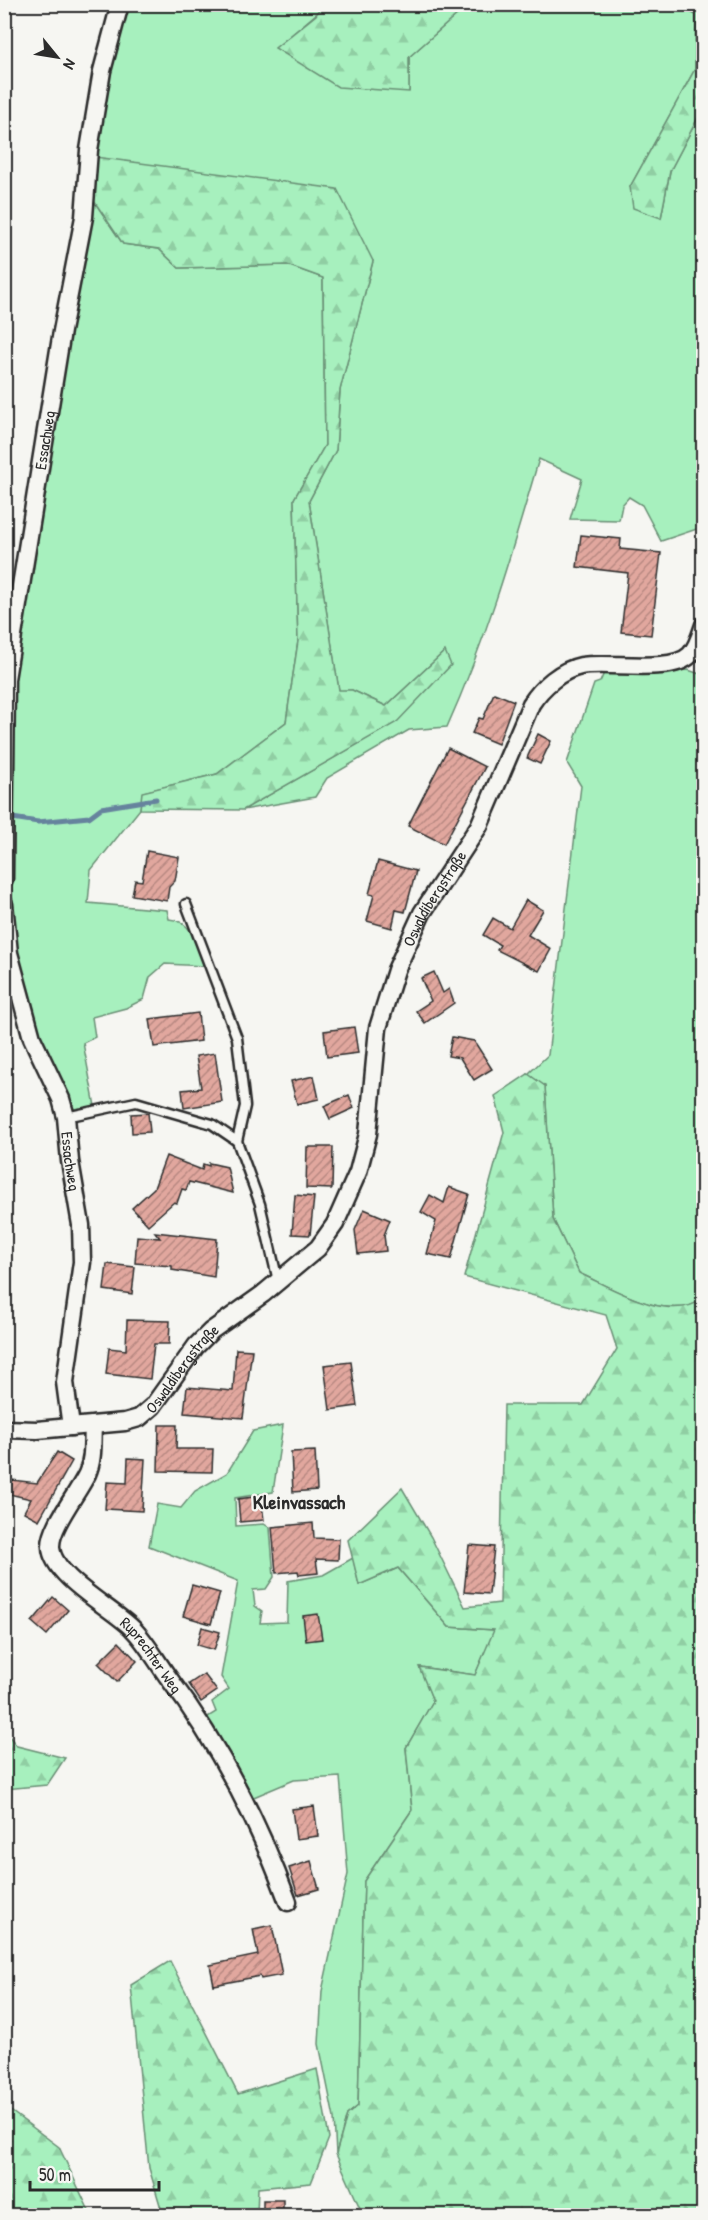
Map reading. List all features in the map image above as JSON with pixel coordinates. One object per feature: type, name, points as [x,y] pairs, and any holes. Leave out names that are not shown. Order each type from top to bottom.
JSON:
[{"type":"street","name":"Essachweg","points":[[4,879],[7,817],[6,679],[62,332],[84,218],[89,150],[102,71],[120,4]]},
{"type":"street","name":"Oswaldibergstraße","points":[[4,1429],[37,1430],[125,1422],[139,1418],[153,1406],[196,1346],[318,1248],[347,1201],[368,1134],[378,1028],[396,970],[422,913],[478,826],[531,704],[541,689],[580,666],[672,664],[690,655],[704,626]]},
{"type":"street","name":"Essachweg","points":[[4,904],[7,949],[32,1038],[61,1099],[66,1117],[70,1161],[81,1225],[82,1253],[65,1382],[71,1427]]},
{"type":"street","name":"Ruprechter Weg","points":[[93,1425],[88,1473],[53,1534],[51,1547],[54,1560],[77,1586],[133,1629],[203,1724],[267,1844],[288,1902]]},
{"type":"lane","points":[[186,904],[237,1038],[245,1106],[237,1141],[260,1204],[278,1282]]},
{"type":"lane","points":[[66,1117],[136,1102],[212,1124],[237,1141]]},
{"type":"green space","points":[[323,4],[468,5],[409,57],[409,92],[338,87],[275,48],[316,15]]},
{"type":"green space","points":[[678,4],[696,15],[695,69],[630,187],[661,218],[670,171],[703,108],[704,517],[700,528],[661,541],[642,505],[629,497],[622,505],[619,520],[570,519],[582,479],[539,459],[487,627],[447,727],[409,730],[327,778],[315,797],[243,810],[396,722],[445,651],[386,706],[352,690],[339,691],[309,501],[336,450],[340,390],[373,261],[95,157],[101,110],[124,5],[322,5],[316,14],[276,48],[409,91],[409,57],[468,5]]},
{"type":"green space","points":[[678,5],[703,5],[703,108],[670,171],[661,218],[633,208],[630,187],[695,69],[696,15]]},
{"type":"green space","points":[[95,157],[337,189],[373,261],[340,390],[336,450],[309,501],[339,690],[352,690],[386,706],[445,651],[451,665],[397,722],[243,810],[140,809],[142,792],[217,774],[286,722],[298,641],[294,499],[325,445],[323,278],[287,265],[179,268],[159,249],[123,244],[94,201]]},
{"type":"green space","points":[[94,201],[123,244],[159,249],[179,268],[287,265],[323,278],[325,445],[294,499],[298,641],[286,722],[217,774],[143,792],[140,809],[91,870],[88,903],[167,910],[169,919],[184,924],[193,935],[204,966],[165,964],[150,977],[144,999],[126,1008],[92,1017],[95,1037],[83,1043],[95,1106],[74,1109],[51,1070],[17,960],[10,868],[11,707],[69,322]]},
{"type":"green space","points":[[688,670],[703,675],[703,1299],[689,1306],[674,1308],[641,1301],[579,1273],[553,1219],[545,1087],[528,1074],[548,1055],[581,786],[567,763],[594,684],[600,682],[604,673]]},
{"type":"green space","points":[[528,1074],[545,1086],[553,1219],[579,1273],[624,1294],[658,1306],[674,1308],[689,1306],[703,1299],[703,2215],[363,2215],[336,2154],[347,2115],[358,2106],[364,1881],[412,1810],[406,1748],[433,1701],[419,1667],[475,1675],[494,1630],[449,1627],[398,1568],[359,1585],[348,1540],[402,1488],[431,1537],[465,1607],[500,1603],[504,1405],[583,1405],[617,1349],[606,1315],[464,1277],[504,1132],[495,1096]]},
{"type":"green space","points":[[283,1425],[273,1492],[235,1498],[236,1526],[264,1524],[270,1528],[274,1577],[266,1589],[253,1590],[255,1606],[262,1611],[260,1623],[287,1622],[288,1581],[323,1575],[353,1558],[359,1585],[398,1568],[449,1627],[495,1630],[475,1675],[420,1667],[433,1701],[406,1748],[412,1810],[364,1881],[358,2106],[347,2115],[336,2154],[334,2118],[319,2044],[322,1991],[348,1874],[340,1777],[294,1780],[249,1799],[206,1718],[216,1712],[212,1702],[229,1689],[221,1677],[238,1581],[149,1546],[157,1504],[181,1508],[195,1491],[227,1473],[253,1431]]},
{"type":"green space","points":[[4,1730],[17,1746],[65,1758],[47,1785],[5,1789]]},
{"type":"green space","points":[[170,1961],[238,2094],[317,2069],[329,2138],[311,2183],[258,2188],[257,2215],[163,2215],[149,2168],[131,1985]]},
{"type":"green space","points":[[4,2106],[59,2147],[91,2215],[5,2215]]},
{"type":"building","points":[[581,535],[621,539],[620,549],[661,553],[651,635],[621,632],[628,573],[577,567]]},
{"type":"building","points":[[494,693],[514,701],[498,744],[472,733],[479,718],[483,719]]},
{"type":"building","points":[[538,734],[551,741],[540,764],[527,758]]},
{"type":"building","points":[[448,748],[485,767],[444,844],[408,826]]},
{"type":"building","points":[[147,851],[179,857],[175,881],[169,887],[167,901],[132,895],[135,880],[142,881]]},
{"type":"building","points":[[378,861],[416,871],[405,912],[396,910],[392,928],[367,921],[374,895],[369,894]]},
{"type":"building","points":[[526,900],[543,910],[528,935],[551,949],[539,971],[497,950],[500,945],[483,935],[493,918],[510,928]]},
{"type":"building","points":[[434,972],[443,993],[449,989],[454,1003],[425,1023],[416,1011],[431,1001],[421,978]]},
{"type":"building","points":[[198,1013],[201,1041],[154,1047],[150,1019]]},
{"type":"building","points":[[354,1027],[358,1053],[327,1057],[324,1031]]},
{"type":"building","points":[[452,1037],[474,1041],[492,1069],[474,1080],[460,1058],[448,1056]]},
{"type":"building","points":[[215,1053],[222,1102],[184,1108],[182,1090],[201,1088],[196,1056]]},
{"type":"building","points":[[314,1076],[319,1099],[297,1104],[291,1081]]},
{"type":"building","points":[[349,1095],[354,1108],[330,1119],[324,1106]]},
{"type":"building","points":[[148,1113],[150,1132],[132,1133],[131,1114]]},
{"type":"building","points":[[307,1147],[333,1147],[332,1189],[306,1188]]},
{"type":"building","points":[[166,1156],[202,1170],[203,1164],[209,1166],[209,1163],[227,1167],[233,1193],[189,1182],[186,1190],[182,1189],[177,1203],[174,1202],[148,1225],[132,1208],[154,1188]]},
{"type":"building","points":[[449,1187],[469,1194],[451,1259],[427,1254],[436,1221],[421,1212],[430,1195],[444,1203]]},
{"type":"building","points":[[295,1195],[314,1197],[310,1235],[292,1234]]},
{"type":"building","points":[[364,1209],[390,1220],[384,1235],[386,1251],[358,1254],[355,1230]]},
{"type":"building","points":[[155,1232],[217,1239],[214,1277],[172,1270],[172,1266],[135,1263],[137,1236],[160,1238]]},
{"type":"building","points":[[107,1264],[135,1267],[132,1294],[104,1290]]},
{"type":"building","points":[[127,1320],[170,1321],[169,1344],[154,1344],[150,1379],[106,1374],[109,1348],[126,1350]]},
{"type":"building","points":[[236,1349],[252,1350],[243,1418],[184,1413],[187,1387],[233,1391]]},
{"type":"building","points":[[351,1362],[357,1406],[330,1410],[324,1365]]},
{"type":"building","points":[[159,1425],[177,1425],[176,1449],[213,1449],[212,1472],[158,1471]]},
{"type":"building","points":[[315,1451],[317,1490],[293,1492],[291,1452]]},
{"type":"building","points":[[57,1452],[72,1461],[39,1520],[24,1512],[31,1499],[9,1494],[12,1480],[37,1483]]},
{"type":"building","points":[[128,1458],[145,1459],[142,1511],[105,1509],[107,1482],[127,1483]]},
{"type":"building","points":[[261,1496],[264,1520],[240,1522],[238,1499]]},
{"type":"building","points":[[313,1523],[314,1538],[339,1539],[338,1560],[316,1559],[318,1573],[299,1575],[298,1571],[276,1573],[272,1527]]},
{"type":"building","points":[[469,1545],[494,1547],[489,1594],[464,1592]]},
{"type":"building","points":[[192,1585],[220,1593],[211,1624],[183,1616]]},
{"type":"building","points":[[53,1597],[68,1610],[47,1635],[32,1622]]},
{"type":"building","points":[[318,1614],[322,1639],[306,1641],[303,1616]]},
{"type":"building","points":[[202,1627],[220,1632],[214,1650],[197,1645]]},
{"type":"building","points":[[119,1642],[137,1661],[117,1682],[98,1663]]},
{"type":"building","points":[[204,1674],[217,1691],[201,1702],[189,1684]]},
{"type":"building","points":[[314,1806],[318,1836],[296,1839],[292,1809]]},
{"type":"building","points":[[311,1861],[319,1889],[298,1895],[289,1868]]},
{"type":"building","points":[[272,1925],[282,1975],[261,1979],[260,1976],[214,1985],[210,1965],[258,1955],[253,1929]]},
{"type":"building","points":[[263,2200],[283,2200],[283,2216],[263,2216]]},
{"type":"waterway","points":[[6,817],[38,822],[89,817],[101,808],[156,799]]},
{"type":"district","name":"Kleinvassach","points":[[299,1502]]}]
